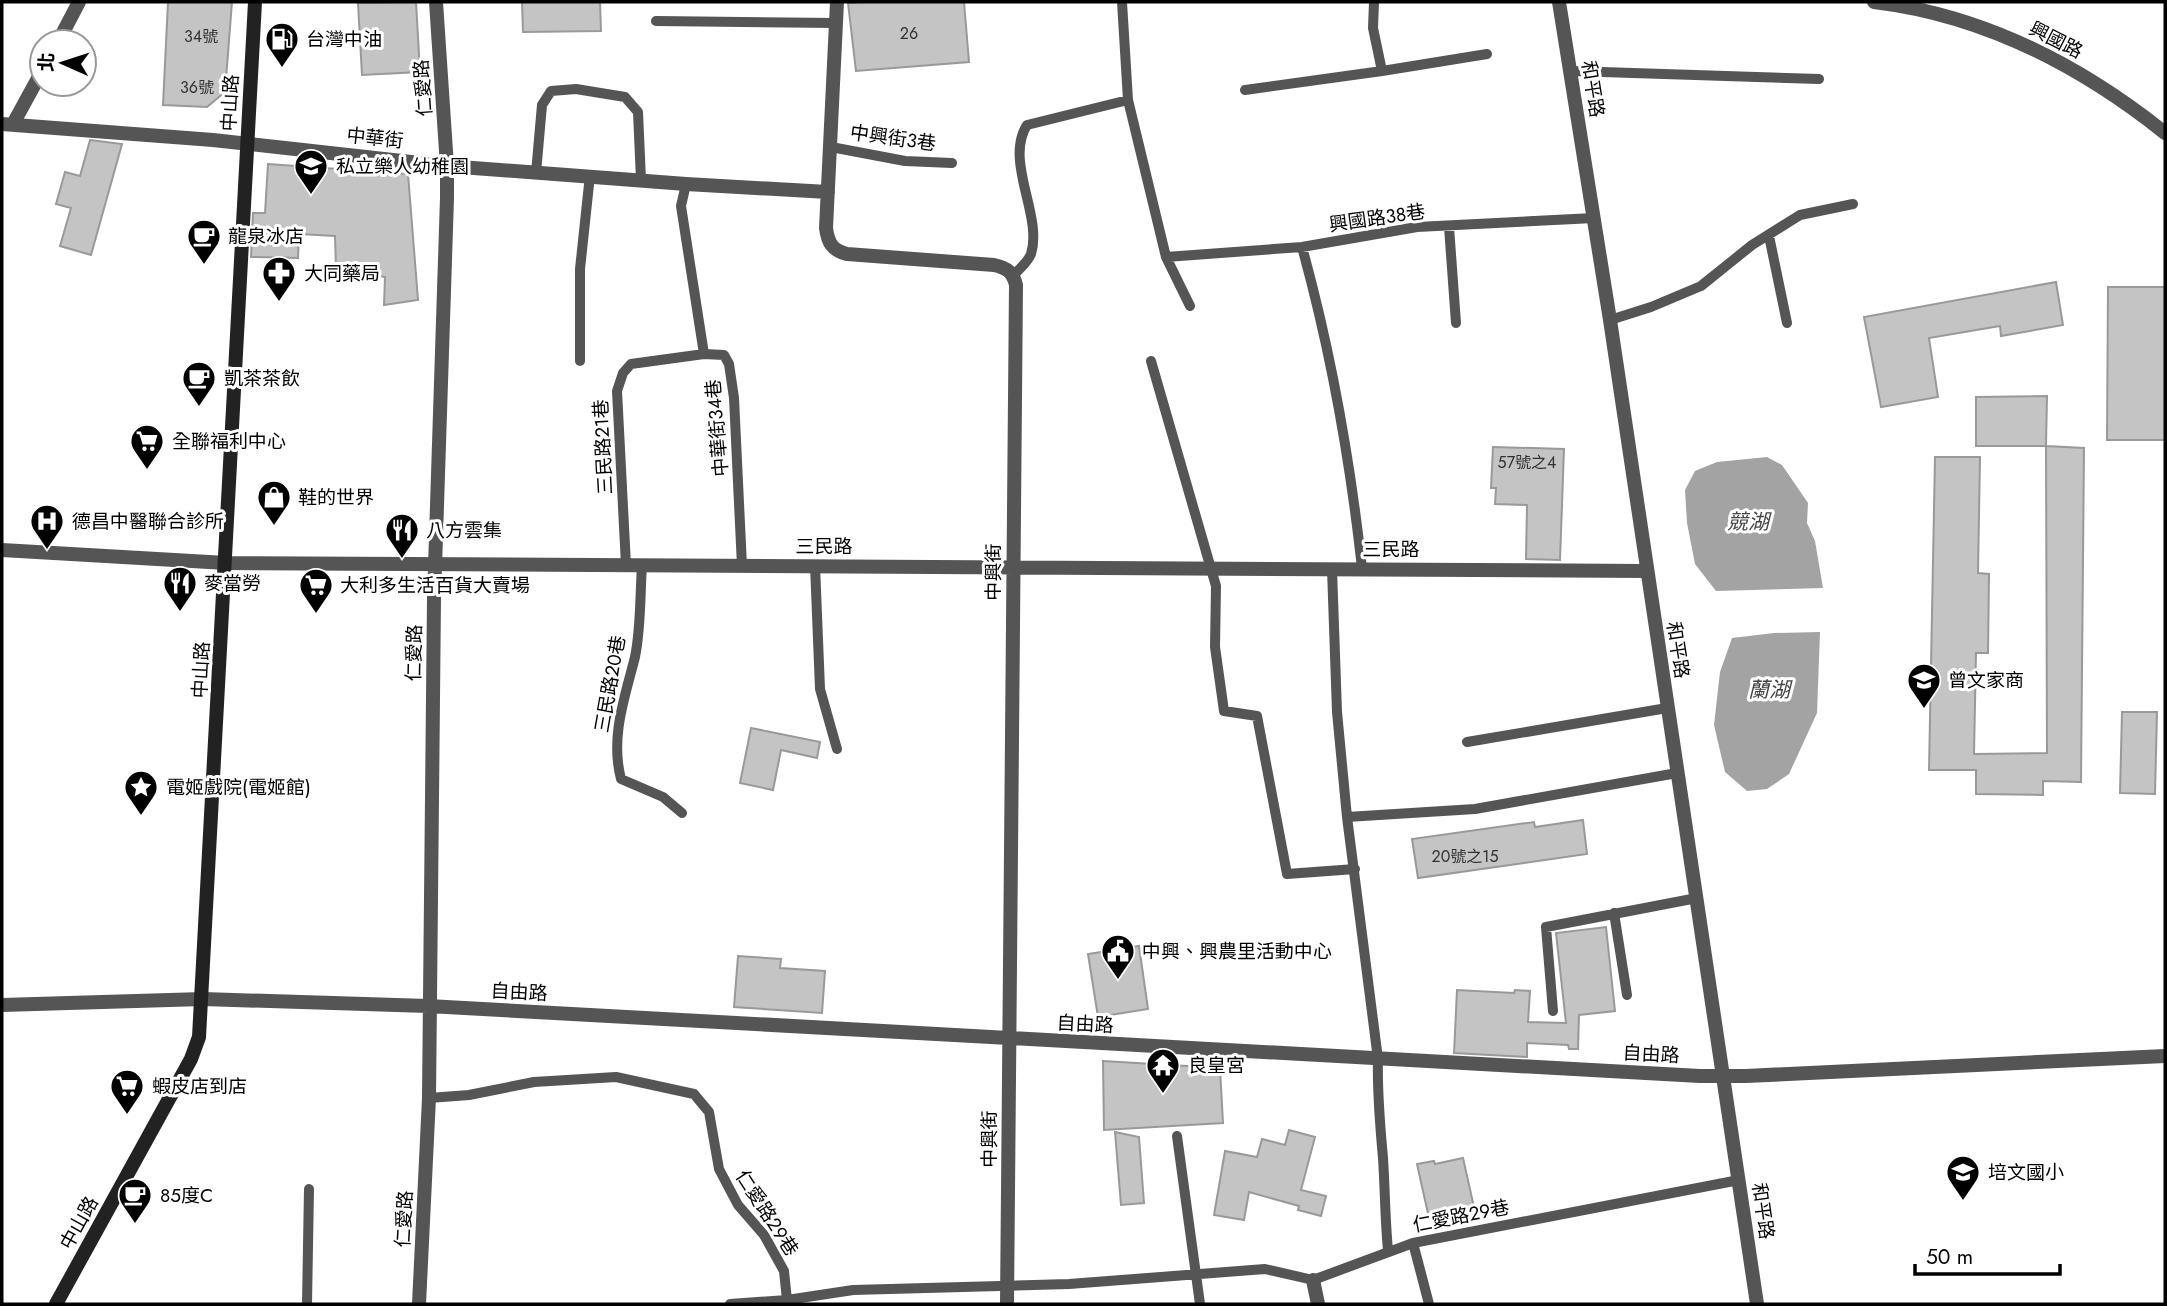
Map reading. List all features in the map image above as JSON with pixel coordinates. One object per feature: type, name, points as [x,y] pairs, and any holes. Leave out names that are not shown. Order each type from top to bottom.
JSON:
[{"type":"main road","name":"中山路","points":[[56,1304],[191,1059],[199,1037],[255,2]]},
{"type":"street","points":[[65,28],[79,2]]},
{"type":"street","name":"仁愛路","points":[[419,1304],[429,1098],[435,565],[447,166],[436,2]]},
{"type":"street","points":[[837,2],[828,239],[837,252],[994,265],[1006,268],[1014,275]]},
{"type":"street","name":"和平路","points":[[1559,2],[1610,320],[1757,1304]]},
{"type":"street","name":"興國路","points":[[1874,2],[1930,6],[2015,40],[2108,90],[2165,133]]},
{"type":"street","points":[[8,124],[28,93]]},
{"type":"street","name":"中華街","points":[[8,124],[247,143],[447,166],[828,192]]},
{"type":"street","name":"中興街","points":[[1007,1304],[1014,275]]},
{"type":"street","name":"三民路","points":[[2,550],[226,563],[1646,571]]},
{"type":"street","name":"自由路","points":[[2,1004],[203,999],[428,1006],[1723,1076],[2165,1056]]},
{"type":"street","points":[[1313,1280],[1318,1304]]},
{"type":"lane","points":[[1122,2],[1128,100],[1166,257],[1190,306]]},
{"type":"lane","points":[[1374,2],[1373,28],[1382,71]]},
{"type":"lane","points":[[656,21],[836,23]]},
{"type":"lane","points":[[1245,90],[1487,54]]},
{"type":"lane","points":[[1571,71],[1819,79]]},
{"type":"lane","points":[[536,173],[542,105],[551,91],[576,89],[625,97],[638,112],[641,180]]},
{"type":"lane","points":[[1014,275],[1030,257],[1033,241],[1020,160],[1021,134],[1027,125],[1128,100]]},
{"type":"lane","name":"中興街3巷","points":[[831,147],[905,161],[952,163]]},
{"type":"lane","points":[[580,361],[580,269],[590,175]]},
{"type":"lane","name":"中華街34巷","points":[[687,184],[681,206],[704,354],[724,355],[729,364],[734,398],[742,566]]},
{"type":"lane","points":[[1610,320],[1651,307],[1701,286],[1752,245],[1800,215],[1853,204]]},
{"type":"lane","name":"興國路38巷","points":[[1166,257],[1302,247],[1417,227],[1594,218]]},
{"type":"lane","points":[[1449,227],[1456,323]]},
{"type":"lane","points":[[1769,236],[1787,323]]},
{"type":"lane","points":[[1302,247],[1323,322],[1343,424],[1362,568]]},
{"type":"lane","name":"三民路21巷","points":[[626,565],[617,391],[623,373],[631,364],[704,354]]},
{"type":"lane","points":[[1152,361],[1216,586],[1215,647],[1224,711],[1257,716],[1287,874],[1354,869]]},
{"type":"lane","name":"三民路20巷","points":[[642,565],[635,655],[624,695],[617,744],[617,766],[621,779],[663,797],[682,813]]},
{"type":"lane","points":[[815,565],[820,689],[837,749]]},
{"type":"lane","points":[[1332,569],[1337,712],[1347,817],[1378,1059],[1377,1099],[1388,1251]]},
{"type":"lane","points":[[1467,742],[1667,708]]},
{"type":"lane","points":[[1347,817],[1475,809],[1677,773]]},
{"type":"lane","points":[[1553,1011],[1546,927],[1697,898]]},
{"type":"lane","points":[[1614,914],[1627,995]]},
{"type":"lane","name":"仁愛路29巷","points":[[429,1098],[470,1095],[534,1082],[616,1077],[694,1094],[709,1112],[719,1169],[738,1205],[764,1235],[784,1271],[787,1302]]},
{"type":"lane","points":[[1177,1136],[1200,1304]]},
{"type":"lane","name":"仁愛路29巷","points":[[1313,1280],[1413,1242],[1739,1180]]},
{"type":"lane","points":[[307,1304],[309,1189]]},
{"type":"lane","points":[[1413,1242],[1429,1304]]},
{"type":"lane","points":[[730,1304],[787,1302],[853,1290],[1007,1286],[1265,1269],[1313,1280]]},
{"type":"water","name":"競湖","points":[[1767,457],[1782,465],[1808,503],[1807,523],[1815,541],[1823,588],[1716,591],[1695,564],[1687,523],[1685,490],[1695,471],[1717,462]]},
{"type":"water","name":"蘭湖","points":[[1820,632],[1817,713],[1789,774],[1767,789],[1747,791],[1725,772],[1714,725],[1720,672],[1732,638],[1774,633]]},
{"type":"building","points":[[168,2],[232,2],[225,92],[207,107],[163,105]]},
{"type":"building","points":[[416,2],[420,72],[362,75],[358,3]]},
{"type":"building","points":[[522,2],[600,2],[601,31],[523,32]]},
{"type":"building","points":[[964,2],[969,62],[856,71],[848,3]]},
{"type":"building","points":[[90,140],[122,144],[91,255],[60,246],[71,208],[56,204],[65,172],[80,176]]},
{"type":"building","points":[[268,164],[408,174],[418,300],[384,305],[385,277],[336,269],[335,236],[299,234],[298,258],[251,257],[253,213],[265,213]]},
{"type":"building","points":[[2056,282],[2063,325],[2001,336],[2000,326],[1929,338],[1938,397],[1881,407],[1864,317]]},
{"type":"building","points":[[2108,287],[2165,287],[2165,440],[2107,440]]},
{"type":"building","points":[[2047,396],[2046,446],[1976,446],[1976,397]]},
{"type":"building","points":[[2046,446],[2084,448],[2081,782],[2043,781],[2043,795],[1976,794],[1976,770],[1929,770],[1935,457],[1980,457],[1978,573],[1989,574],[1988,653],[1976,653],[1974,754],[2047,753]]},
{"type":"building","points":[[1493,447],[1564,449],[1560,560],[1526,559],[1527,505],[1495,504],[1496,488],[1491,488]]},
{"type":"building","points":[[2122,712],[2157,712],[2155,794],[2120,793]]},
{"type":"building","points":[[751,728],[820,742],[817,758],[781,750],[773,790],[740,783]]},
{"type":"building","points":[[1583,820],[1587,854],[1418,878],[1412,839],[1534,822],[1535,827]]},
{"type":"building","points":[[1606,927],[1615,1011],[1579,1015],[1578,1049],[1569,1049],[1568,1045],[1527,1043],[1527,1057],[1454,1053],[1457,990],[1514,993],[1515,990],[1530,991],[1528,1022],[1566,1023],[1556,933]]},
{"type":"building","name":"中興、興農里活動中心","points":[[1139,946],[1148,1009],[1098,1017],[1088,954]]},
{"type":"building","points":[[738,956],[781,959],[780,968],[825,971],[822,1013],[734,1007]]},
{"type":"building","name":"良皇宮","points":[[1103,1061],[1220,1068],[1223,1123],[1104,1130]]},
{"type":"building","points":[[1289,1130],[1315,1137],[1301,1190],[1326,1196],[1321,1216],[1298,1210],[1299,1206],[1249,1192],[1244,1220],[1214,1215],[1225,1151],[1257,1157],[1262,1139],[1285,1145]]},
{"type":"building","points":[[1115,1132],[1139,1137],[1144,1203],[1121,1205]]},
{"type":"building","points":[[1463,1158],[1476,1216],[1452,1221],[1450,1214],[1429,1218],[1417,1164],[1434,1161],[1435,1164]]},
{"type":"place","name":"台灣中油","points":[[282,69]]},
{"type":"place","name":"私立樂人幼稚園","points":[[311,196]]},
{"type":"place","name":"龍泉冰店","points":[[204,266]]},
{"type":"place","name":"大同藥局","points":[[279,303]]},
{"type":"place","name":"凱茶茶飲","points":[[199,408]]},
{"type":"place","name":"全聯福利中心","points":[[147,471]]},
{"type":"place","name":"鞋的世界","points":[[274,527]]},
{"type":"place","name":"德昌中醫聯合診所","points":[[47,551]]},
{"type":"place","name":"八方雲集","points":[[402,560]]},
{"type":"place","name":"麥當勞","points":[[180,613]]},
{"type":"place","name":"大利多生活百貨大賣場","points":[[316,615]]},
{"type":"place","name":"曾文家商","points":[[1924,710]]},
{"type":"place","name":"電姬戲院(電姬館)","points":[[141,817]]},
{"type":"place","name":"中興、興農里活動中心","points":[[1118,981]]},
{"type":"place","name":"良皇宮","points":[[1163,1095]]},
{"type":"place","name":"蝦皮店到店","points":[[127,1116]]},
{"type":"place","name":"培文國小","points":[[1963,1202]]},
{"type":"place","name":"85度C","points":[[135,1225]]}]
